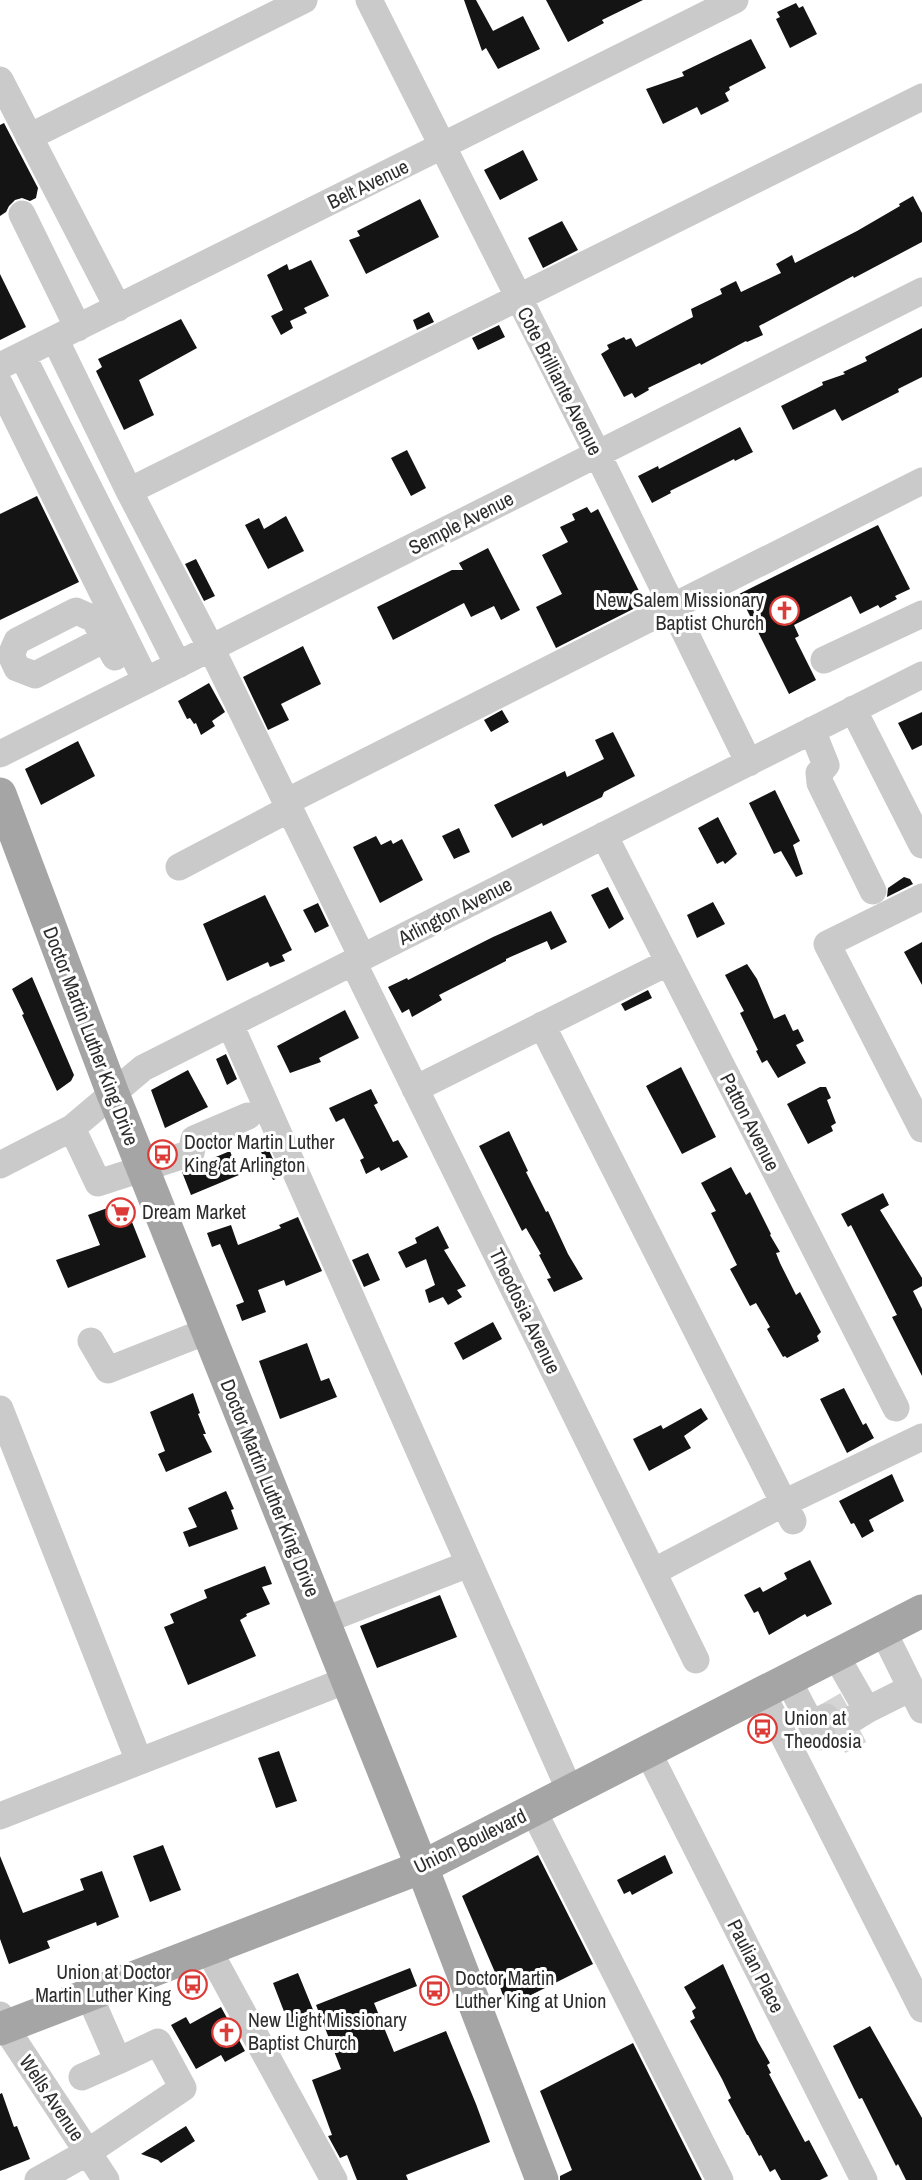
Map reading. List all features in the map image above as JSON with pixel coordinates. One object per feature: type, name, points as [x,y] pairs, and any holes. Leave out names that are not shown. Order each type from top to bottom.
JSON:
[{"type":"main road","name":"Doctor Martin Luther King Drive","points":[[0,794],[113,1094],[422,1867],[542,2180]]},
{"type":"main road","name":"Union Boulevard","points":[[2,2024],[89,1995],[422,1867],[922,1611]]},
{"type":"street","points":[[30,137],[304,0]]},
{"type":"street","name":"Cote Brilliante Avenue","points":[[369,0],[598,454],[749,763]]},
{"type":"street","name":"Belt Avenue","points":[[11,361],[735,0]]},
{"type":"street","points":[[0,80],[118,308]]},
{"type":"street","points":[[129,491],[922,97]]},
{"type":"street","name":"Theodosia Avenue","points":[[22,214],[66,333],[129,491],[211,648],[288,806],[415,1089],[696,1660]]},
{"type":"street","name":"Semple Avenue","points":[[0,754],[922,291]]},
{"type":"street","points":[[11,361],[178,665]]},
{"type":"street","points":[[0,385],[138,685]]},
{"type":"street","points":[[178,867],[288,806],[672,606],[922,481]]},
{"type":"street","points":[[824,660],[922,614]]},
{"type":"street","points":[[105,639],[138,685]]},
{"type":"street","name":"Arlington Avenue","points":[[0,1165],[72,1128],[143,1068],[922,675]]},
{"type":"street","points":[[853,709],[922,845]]},
{"type":"street","points":[[812,730],[826,765],[819,773],[820,783],[873,891]]},
{"type":"street","name":"Patton Avenue","points":[[604,836],[896,1408]]},
{"type":"street","points":[[922,897],[827,944],[922,1129]]},
{"type":"street","points":[[415,1089],[669,962]]},
{"type":"street","points":[[230,1024],[570,1791]]},
{"type":"street","points":[[542,1025],[788,1512]]},
{"type":"street","points":[[72,1128],[98,1183],[191,1153],[194,1139],[248,1116]]},
{"type":"street","points":[[90,1341],[108,1370],[207,1330]]},
{"type":"street","points":[[0,1409],[139,1761]]},
{"type":"street","points":[[653,1572],[788,1512],[919,1446]]},
{"type":"street","points":[[323,1621],[456,1569]]},
{"type":"street","points":[[792,1753],[843,1723],[916,1699],[883,1631]]},
{"type":"street","points":[[836,1656],[843,1723]]},
{"type":"street","points":[[0,1816],[347,1680]]},
{"type":"street","points":[[775,1687],[843,1723]]},
{"type":"street","points":[[775,1687],[792,1753],[922,2009]]},
{"type":"street","name":"Paulian Place","points":[[648,1752],[864,2180]]},
{"type":"street","points":[[533,1810],[720,2180]]},
{"type":"street","points":[[208,1949],[334,2180]]},
{"type":"street","points":[[89,1995],[118,2061]]},
{"type":"street","name":"Wells Avenue","points":[[2,2024],[106,2180]]},
{"type":"street","points":[[38,2180],[88,2152],[183,2088],[158,2042],[82,2077]]},
{"type":"building","points":[[464,0],[476,0],[493,31],[523,16],[540,49],[498,69],[486,48],[482,51]]},
{"type":"building","points":[[546,0],[643,0],[602,20],[604,23],[568,42]]},
{"type":"building","points":[[796,3],[799,8],[803,6],[817,34],[790,48],[776,19],[780,17],[777,12]]},
{"type":"building","points":[[751,39],[766,68],[729,87],[730,90],[725,93],[729,101],[701,115],[697,107],[663,124],[646,89],[684,76],[682,72]]},
{"type":"building","points":[[4,123],[38,188],[36,198],[30,201],[22,198],[15,200],[0,216],[0,125]]},
{"type":"building","points":[[523,150],[538,180],[500,200],[484,170]]},
{"type":"building","points":[[913,196],[922,213],[922,242],[759,326],[763,335],[648,388],[649,390],[635,398],[632,393],[624,397],[601,354],[609,349],[607,345],[624,337],[626,340],[631,338],[636,347],[693,317],[691,309],[722,294],[720,289],[736,281],[741,292],[781,273],[776,264],[792,255],[795,263],[857,231]]},
{"type":"building","points":[[420,199],[439,237],[366,274],[349,240],[360,236],[357,231]]},
{"type":"building","points":[[562,221],[578,250],[543,268],[528,238]]},
{"type":"building","points":[[311,260],[329,296],[304,308],[307,313],[290,321],[293,328],[281,335],[271,316],[283,310],[267,275],[287,264],[289,270]]},
{"type":"building","points":[[0,274],[26,327],[0,340]]},
{"type":"building","points":[[429,312],[434,322],[417,330],[413,320]]},
{"type":"building","points":[[181,319],[197,348],[139,380],[154,415],[124,430],[96,371],[102,367],[98,359]]},
{"type":"building","points":[[499,325],[505,337],[478,350],[472,338]]},
{"type":"building","points":[[922,328],[922,377],[898,389],[899,392],[842,421],[835,409],[793,430],[781,406],[823,385],[822,382],[845,374],[843,372],[867,361],[865,357]]},
{"type":"building","points":[[740,427],[753,452],[670,491],[671,493],[652,503],[638,476],[658,466],[659,469]]},
{"type":"building","points":[[407,450],[426,488],[411,496],[391,458]]},
{"type":"building","points":[[37,496],[79,582],[0,620],[0,514]]},
{"type":"building","points":[[587,507],[591,513],[598,509],[645,603],[556,648],[536,607],[562,594],[542,555],[568,542],[560,527],[575,520],[572,514]]},
{"type":"building","points":[[286,516],[304,551],[268,569],[245,525],[259,518],[264,529]]},
{"type":"building","name":"New Salem Missionary Baptist Church","points":[[878,525],[910,589],[895,596],[897,599],[880,608],[878,605],[860,614],[851,596],[794,625],[799,636],[795,638],[816,680],[789,694],[739,594]]},
{"type":"building","points":[[488,548],[520,610],[501,620],[494,606],[471,617],[464,603],[393,640],[377,607],[452,570],[463,570],[459,563]]},
{"type":"building","points":[[196,559],[215,596],[204,601],[185,564]]},
{"type":"building","points":[[303,646],[321,684],[281,704],[289,720],[268,730],[243,677]]},
{"type":"building","points":[[209,683],[225,712],[212,721],[215,726],[201,735],[196,723],[194,724],[190,718],[187,719],[178,701]]},
{"type":"building","points":[[502,710],[509,722],[491,732],[484,720]]},
{"type":"building","points":[[922,712],[922,745],[912,750],[898,723]]},
{"type":"building","points":[[613,732],[635,776],[604,792],[602,797],[543,826],[542,823],[512,838],[494,805],[565,771],[567,777],[604,759],[595,740]]},
{"type":"building","points":[[78,741],[95,776],[41,805],[25,769]]},
{"type":"building","points":[[775,790],[800,841],[793,845],[803,874],[796,877],[781,851],[774,854],[749,803]]},
{"type":"building","points":[[718,817],[737,854],[725,864],[723,861],[717,864],[698,828]]},
{"type":"building","points":[[459,828],[470,852],[454,859],[442,836]]},
{"type":"building","points":[[376,836],[381,845],[391,840],[393,844],[402,839],[423,880],[380,903],[353,847]]},
{"type":"building","points":[[904,877],[910,879],[913,884],[887,897],[888,888]]},
{"type":"building","points":[[608,887],[624,919],[609,929],[591,895]]},
{"type":"building","points":[[265,895],[292,950],[282,955],[285,961],[270,967],[268,962],[227,981],[203,924]]},
{"type":"building","points":[[713,902],[725,924],[697,938],[687,915]]},
{"type":"building","points":[[318,903],[329,926],[315,933],[303,910]]},
{"type":"building","points":[[551,911],[567,942],[551,950],[547,941],[506,959],[439,995],[442,1000],[412,1017],[409,1009],[402,1013],[388,987],[407,978],[408,980]]},
{"type":"building","points":[[922,942],[922,985],[904,952]]},
{"type":"building","points":[[747,964],[757,979],[774,1019],[785,1014],[793,1031],[798,1029],[804,1041],[796,1045],[806,1063],[778,1078],[767,1060],[762,1063],[740,1013],[744,1011],[725,975]]},
{"type":"building","points":[[32,977],[74,1075],[71,1081],[57,1091],[12,989]]},
{"type":"building","points":[[648,990],[652,998],[625,1011],[621,1004]]},
{"type":"building","points":[[345,1010],[359,1038],[319,1058],[321,1062],[290,1073],[277,1046]]},
{"type":"building","points":[[226,1054],[237,1079],[227,1085],[216,1059]]},
{"type":"building","points":[[681,1067],[716,1137],[682,1154],[646,1086]]},
{"type":"building","points":[[188,1070],[208,1107],[165,1128],[151,1090]]},
{"type":"building","points":[[820,1087],[826,1087],[831,1098],[827,1100],[836,1123],[831,1126],[833,1131],[808,1144],[787,1104]]},
{"type":"building","points":[[371,1089],[378,1103],[374,1105],[393,1142],[398,1140],[408,1157],[381,1171],[379,1167],[366,1174],[360,1160],[364,1158],[344,1118],[336,1122],[329,1108]]},
{"type":"building","points":[[509,1131],[546,1212],[548,1211],[568,1254],[583,1279],[554,1292],[547,1279],[551,1278],[539,1255],[541,1254],[526,1228],[522,1231],[479,1146]]},
{"type":"building","points":[[263,1137],[281,1177],[273,1180],[256,1140]]},
{"type":"building","points":[[230,1151],[239,1175],[191,1195],[182,1172],[196,1168]]},
{"type":"building","points":[[731,1167],[746,1195],[750,1192],[780,1252],[776,1253],[796,1295],[800,1292],[821,1332],[817,1336],[819,1341],[787,1358],[783,1357],[767,1329],[770,1327],[756,1303],[750,1306],[730,1269],[737,1265],[711,1213],[716,1211],[701,1183]]},
{"type":"building","points":[[883,1193],[889,1205],[880,1210],[922,1278],[922,1286],[913,1291],[922,1309],[922,1376],[892,1317],[897,1315],[851,1225],[848,1227],[841,1214]]},
{"type":"building","points":[[124,1202],[146,1257],[68,1288],[56,1260],[100,1245],[88,1215]]},
{"type":"building","points":[[298,1217],[322,1271],[286,1286],[284,1280],[258,1290],[266,1312],[242,1321],[236,1305],[244,1302],[220,1244],[212,1247],[207,1233],[231,1225],[238,1245],[281,1228],[279,1225]]},
{"type":"building","points":[[438,1226],[449,1248],[444,1250],[466,1286],[457,1290],[462,1297],[448,1305],[443,1297],[429,1303],[425,1290],[435,1285],[426,1259],[406,1268],[398,1252],[417,1243],[415,1238]]},
{"type":"building","points":[[368,1253],[380,1280],[364,1287],[352,1260]]},
{"type":"building","points":[[493,1322],[502,1339],[463,1360],[454,1343]]},
{"type":"building","points":[[307,1343],[321,1381],[329,1378],[337,1397],[280,1419],[259,1361]]},
{"type":"building","points":[[844,1388],[863,1425],[866,1423],[874,1438],[847,1453],[820,1399]]},
{"type":"building","points":[[193,1393],[206,1434],[203,1434],[212,1452],[166,1472],[158,1454],[165,1451],[150,1412]]},
{"type":"building","points":[[701,1408],[708,1419],[684,1436],[691,1448],[649,1471],[633,1439],[661,1425],[663,1429]]},
{"type":"building","points":[[892,1474],[904,1501],[869,1520],[874,1531],[862,1538],[854,1523],[851,1524],[839,1501]]},
{"type":"building","points":[[226,1491],[234,1509],[231,1510],[238,1529],[189,1547],[183,1532],[197,1527],[188,1508]]},
{"type":"building","points":[[810,1560],[832,1604],[807,1617],[805,1614],[769,1635],[758,1611],[754,1613],[744,1595],[760,1587],[763,1592],[787,1579],[784,1573]]},
{"type":"building","points":[[265,1566],[272,1584],[262,1587],[270,1604],[246,1614],[247,1616],[240,1620],[256,1656],[188,1685],[164,1627],[174,1623],[170,1614],[207,1598],[204,1590]]},
{"type":"building","points":[[440,1595],[457,1637],[377,1668],[360,1626]]},
{"type":"building","points":[[279,1751],[297,1801],[276,1808],[258,1758]]},
{"type":"building","points":[[163,1845],[181,1890],[150,1902],[133,1856]]},
{"type":"building","points":[[538,1855],[593,1964],[507,2007],[494,1970],[462,1896]]},
{"type":"building","points":[[665,1855],[673,1873],[632,1895],[630,1891],[624,1894],[617,1880]]},
{"type":"building","points":[[0,1856],[23,1913],[84,1890],[80,1879],[102,1871],[119,1917],[97,1926],[96,1922],[47,1941],[50,1948],[9,1964],[0,1939]]},
{"type":"building","points":[[723,1964],[757,2040],[770,2063],[767,2065],[771,2073],[769,2074],[805,2142],[809,2140],[828,2176],[820,2180],[781,2180],[775,2169],[770,2172],[728,2100],[731,2098],[722,2079],[690,2021],[695,2018],[692,2011],[696,2008],[684,1987]]},
{"type":"building","points":[[410,1968],[417,1986],[374,2003],[394,2052],[446,2031],[490,2142],[406,2175],[408,2180],[357,2180],[347,2155],[340,2158],[328,2136],[332,2135],[312,2080],[341,2069],[316,2005]]},
{"type":"building","points":[[298,1973],[316,2017],[290,2027],[273,1983]]},
{"type":"building","points":[[221,2007],[245,2051],[225,2062],[221,2055],[196,2069],[171,2025],[186,2017],[190,2024]]},
{"type":"building","points":[[870,2026],[922,2118],[922,2180],[906,2180],[898,2164],[896,2166],[833,2046]]},
{"type":"building","points":[[633,2043],[702,2180],[560,2180],[560,2176],[572,2170],[540,2091]]},
{"type":"building","points":[[2,2093],[14,2127],[17,2126],[30,2159],[0,2171],[0,2094]]},
{"type":"building","points":[[186,2126],[195,2141],[161,2163],[141,2154]]},
{"type":"tunnel","points":[[826,1717],[847,1705]]},
{"type":"tunnel","points":[[839,1741],[860,1730]]},
{"type":"place","name":"New Salem Missionary Baptist Church","points":[[785,611]]},
{"type":"place","name":"Doctor Martin Luther King at Arlington","points":[[163,1154]]},
{"type":"place","name":"Dream Market","points":[[121,1212]]},
{"type":"place","name":"Union at Theodosia","points":[[763,1729]]},
{"type":"place","name":"Union at Doctor Martin Luther King","points":[[192,1984]]},
{"type":"place","name":"Doctor Martin Luther King at Union","points":[[434,1990]]},
{"type":"place","name":"New Light Missionary Baptist Church","points":[[227,2032]]}]
